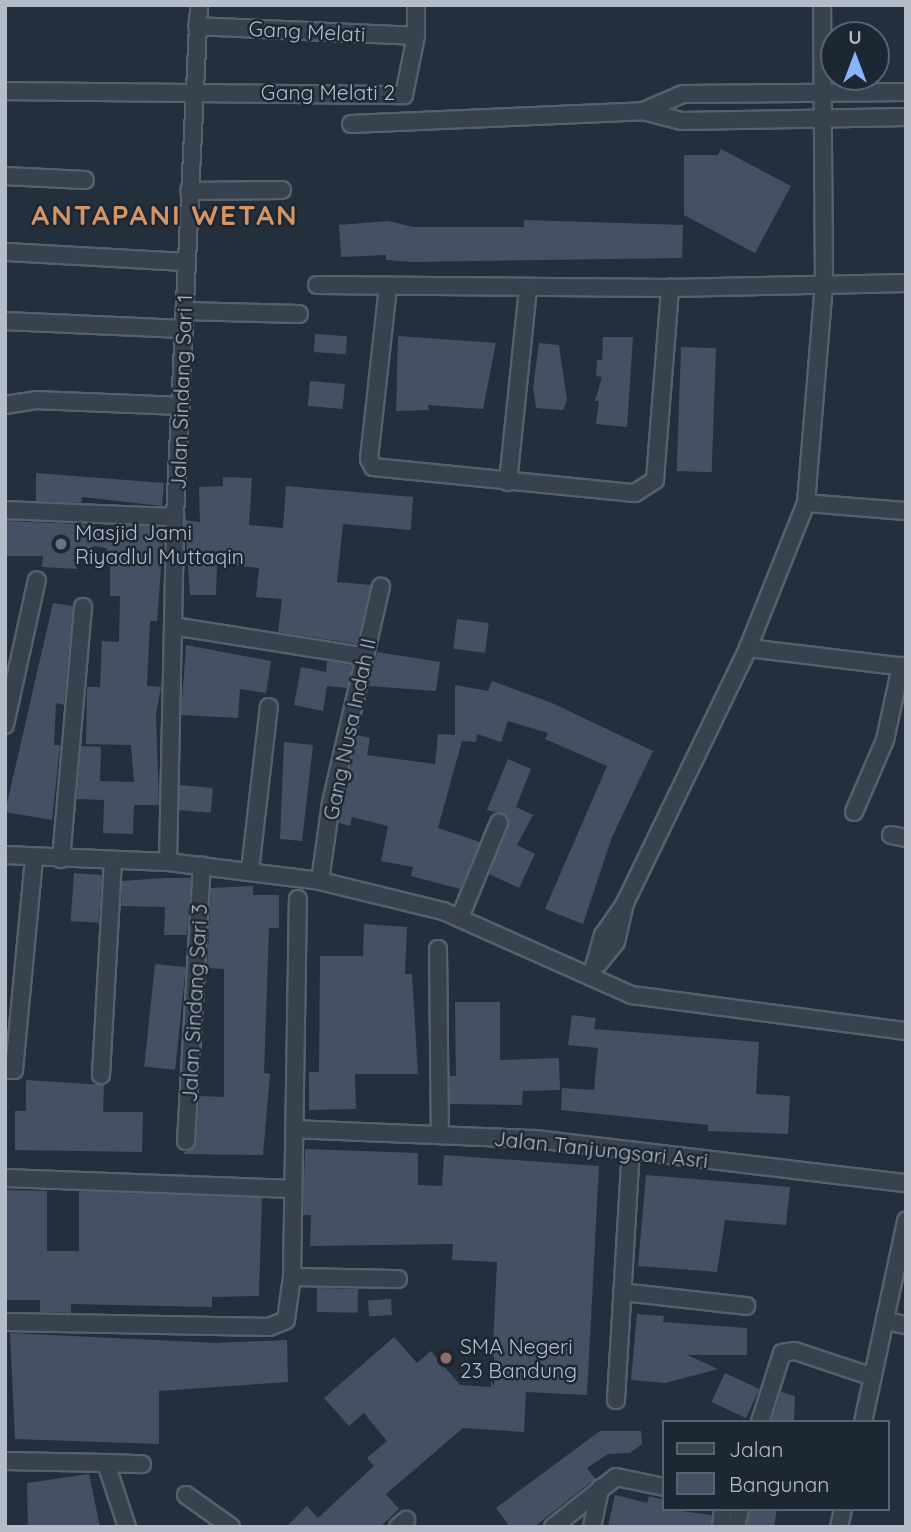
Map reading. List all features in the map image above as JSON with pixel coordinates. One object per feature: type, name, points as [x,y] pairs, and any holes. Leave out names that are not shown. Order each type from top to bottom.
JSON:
[{"type":"street","name":"Jalan Sindang Sari 1","points":[[167,862],[175,517],[199,5]]},
{"type":"street","points":[[415,5],[416,36]]},
{"type":"street","points":[[593,972],[603,935],[625,903],[748,648],[807,503],[824,285],[822,5]]},
{"type":"street","name":"Gang Melati","points":[[197,26],[416,36]]},
{"type":"street","name":"Gang Melati 2","points":[[194,93],[404,95],[416,36]]},
{"type":"street","points":[[5,91],[194,93]]},
{"type":"street","points":[[643,111],[683,94],[906,92]]},
{"type":"street","points":[[351,124],[643,111],[682,121],[906,117]]},
{"type":"street","points":[[5,176],[85,180]]},
{"type":"street","points":[[189,191],[282,190]]},
{"type":"street","points":[[5,252],[186,262]]},
{"type":"street","points":[[317,285],[670,288],[906,283]]},
{"type":"street","points":[[387,287],[369,458],[373,467],[635,494],[652,487],[670,288]]},
{"type":"street","points":[[508,482],[528,287]]},
{"type":"street","points":[[184,311],[299,314]]},
{"type":"street","points":[[5,321],[183,329]]},
{"type":"street","points":[[5,405],[35,400],[181,406]]},
{"type":"street","points":[[807,503],[906,511]]},
{"type":"street","points":[[5,510],[175,517]]},
{"type":"street","points":[[5,725],[37,580]]},
{"type":"street","name":"Gang Nusa Indah II","points":[[321,877],[363,656],[381,587]]},
{"type":"street","points":[[61,859],[83,607]]},
{"type":"street","points":[[173,626],[363,656]]},
{"type":"street","points":[[748,648],[903,666],[885,740],[854,812]]},
{"type":"street","points":[[250,870],[269,707]]},
{"type":"street","points":[[460,918],[499,823]]},
{"type":"street","points":[[5,855],[167,862],[321,877],[460,918],[593,972],[632,995],[906,1031]]},
{"type":"street","points":[[5,1070],[14,1070],[34,858]]},
{"type":"street","points":[[101,1075],[113,861]]},
{"type":"street","name":"Jalan Sindang Sari 3","points":[[186,1141],[202,865]]},
{"type":"street","points":[[5,1322],[279,1325],[289,1312],[292,1277],[298,900]]},
{"type":"street","points":[[438,949],[440,1134]]},
{"type":"street","name":"Jalan Tanjungsari Asri","points":[[294,1129],[440,1134],[631,1150],[906,1183]]},
{"type":"street","points":[[616,1400],[631,1150]]},
{"type":"street","points":[[5,1178],[292,1189]]},
{"type":"street","points":[[863,1420],[906,1221]]},
{"type":"street","points":[[292,1277],[398,1279]]},
{"type":"street","points":[[622,1292],[746,1306]]},
{"type":"street","points":[[885,1321],[906,1325]]},
{"type":"street","points":[[761,1420],[782,1353],[795,1351],[873,1377]]},
{"type":"street","points":[[5,1461],[142,1464]]},
{"type":"street","points":[[106,1464],[127,1527]]},
{"type":"street","points":[[553,1527],[600,1488],[624,1477],[662,1487]]},
{"type":"street","points":[[592,1527],[600,1488]]},
{"type":"street","points":[[186,1495],[231,1527]]},
{"type":"building","points":[[721,149],[791,186],[755,253],[684,215],[684,155],[718,155]]},
{"type":"building","points":[[524,220],[683,225],[682,258],[412,262],[386,260],[386,255],[341,257],[339,225],[388,221],[413,227],[524,227]]},
{"type":"building","points":[[315,334],[347,336],[346,354],[314,352]]},
{"type":"building","points":[[398,336],[496,343],[483,409],[428,405],[429,410],[396,411]]},
{"type":"building","points":[[603,337],[633,337],[627,427],[596,424],[599,401],[595,401],[602,377],[596,376],[597,360],[602,360]]},
{"type":"building","points":[[539,343],[559,345],[567,400],[563,410],[536,408],[533,388]]},
{"type":"building","points":[[681,347],[716,348],[712,472],[677,471]]},
{"type":"building","points":[[310,381],[345,384],[343,409],[308,406]]},
{"type":"building","points":[[36,473],[164,483],[162,506],[82,497],[81,503],[36,501]]},
{"type":"building","points":[[223,477],[252,478],[249,525],[283,528],[286,486],[413,497],[411,530],[343,524],[337,582],[371,585],[357,644],[278,632],[282,599],[256,597],[259,568],[217,563],[216,595],[190,595],[185,520],[200,522],[199,487],[223,486]]},
{"type":"building","points":[[5,521],[80,524],[125,533],[125,525],[164,527],[157,621],[150,621],[147,686],[161,687],[156,714],[159,805],[134,805],[133,834],[103,833],[104,800],[77,799],[81,746],[101,747],[100,781],[134,782],[131,745],[86,744],[87,687],[100,687],[102,641],[119,642],[120,596],[110,596],[110,555],[106,548],[93,546],[91,553],[78,552],[77,569],[42,567],[43,556],[5,556]]},
{"type":"building","points":[[53,603],[73,606],[64,705],[56,703],[54,745],[60,745],[52,820],[5,812]]},
{"type":"building","points":[[457,619],[489,623],[485,653],[453,649]]},
{"type":"building","points":[[186,645],[271,661],[266,693],[240,689],[238,718],[181,715]]},
{"type":"building","points":[[377,652],[440,662],[436,691],[369,686]]},
{"type":"building","points":[[327,661],[352,665],[347,688],[327,686],[323,711],[294,705],[301,667],[326,672]]},
{"type":"building","points":[[492,681],[552,703],[653,751],[612,837],[583,924],[545,909],[607,766],[545,739],[548,733],[508,721],[501,742],[477,734],[476,742],[462,741],[438,828],[480,842],[460,889],[411,876],[413,867],[381,861],[388,826],[352,817],[350,826],[339,823],[357,735],[370,738],[367,755],[435,764],[438,734],[455,735],[455,685],[488,691]]},
{"type":"building","points":[[284,742],[313,745],[302,841],[280,839]]},
{"type":"building","points":[[508,759],[531,769],[516,807],[533,815],[517,845],[535,854],[519,888],[489,874],[509,822],[504,814],[487,810]]},
{"type":"building","points":[[180,785],[213,788],[211,813],[178,810]]},
{"type":"building","points":[[74,873],[102,875],[99,923],[71,921]]},
{"type":"building","points":[[191,878],[187,935],[164,935],[165,907],[121,906],[122,881]]},
{"type":"building","points":[[253,886],[253,895],[279,895],[279,928],[269,928],[264,1073],[270,1074],[263,1155],[183,1154],[196,1142],[199,1096],[224,1097],[224,969],[207,968],[211,888]]},
{"type":"building","points":[[364,924],[407,927],[405,974],[412,974],[418,1074],[355,1074],[356,1109],[309,1110],[309,1072],[319,1072],[320,956],[363,956]]},
{"type":"building","points":[[155,964],[186,967],[175,1070],[144,1066]]},
{"type":"building","points":[[455,1002],[500,1002],[500,1060],[559,1058],[560,1090],[523,1091],[522,1105],[450,1104],[450,1076],[456,1076]]},
{"type":"building","points":[[572,1015],[596,1018],[594,1029],[759,1042],[756,1094],[790,1096],[788,1134],[708,1131],[708,1125],[561,1110],[562,1088],[594,1090],[598,1048],[568,1045]]},
{"type":"building","points":[[26,1080],[104,1085],[103,1112],[143,1112],[142,1152],[15,1150],[15,1111],[26,1111]]},
{"type":"building","points":[[305,1149],[418,1153],[418,1185],[442,1186],[444,1155],[599,1166],[587,1395],[526,1392],[524,1432],[463,1428],[386,1494],[399,1509],[380,1527],[286,1527],[307,1506],[318,1518],[374,1466],[367,1458],[387,1441],[364,1413],[349,1426],[324,1398],[394,1337],[417,1363],[431,1351],[460,1385],[491,1387],[497,1262],[452,1260],[453,1244],[310,1246],[311,1215],[303,1215]]},
{"type":"building","points":[[646,1175],[790,1187],[786,1225],[725,1220],[717,1272],[638,1266]]},
{"type":"building","points":[[5,1190],[47,1191],[47,1251],[79,1251],[79,1191],[262,1198],[259,1296],[212,1297],[212,1307],[71,1304],[71,1313],[40,1312],[40,1300],[5,1300]]},
{"type":"building","points":[[317,1288],[358,1289],[358,1313],[317,1312]]},
{"type":"building","points":[[391,1299],[392,1315],[369,1317],[368,1301]]},
{"type":"building","points":[[637,1314],[664,1316],[663,1322],[747,1328],[747,1355],[687,1355],[718,1369],[665,1383],[631,1380]]},
{"type":"building","points":[[10,1333],[218,1343],[287,1340],[288,1382],[159,1391],[159,1444],[15,1439]]},
{"type":"building","points":[[725,1373],[759,1389],[746,1418],[711,1402]]},
{"type":"building","points":[[781,1392],[795,1396],[794,1420],[772,1420]]},
{"type":"building","points":[[600,1431],[641,1431],[642,1444],[630,1453],[608,1454],[587,1468],[595,1479],[534,1527],[510,1527],[496,1508]]},
{"type":"building","points":[[89,1474],[100,1527],[28,1527],[27,1483]]},
{"type":"building","points":[[615,1495],[647,1503],[649,1496],[662,1499],[662,1511],[712,1515],[711,1527],[608,1527]]},
{"type":"building","points":[[750,1511],[777,1511],[774,1527],[747,1527]]},
{"type":"place","name":"Masjid Jami Riyadlul Muttaqin","points":[[61,544]]},
{"type":"place","name":"SMA Negeri 23 Bandung","points":[[446,1358]]},
{"type":"district","name":"ANTAPANI WETAN","points":[[165,215]]}]
